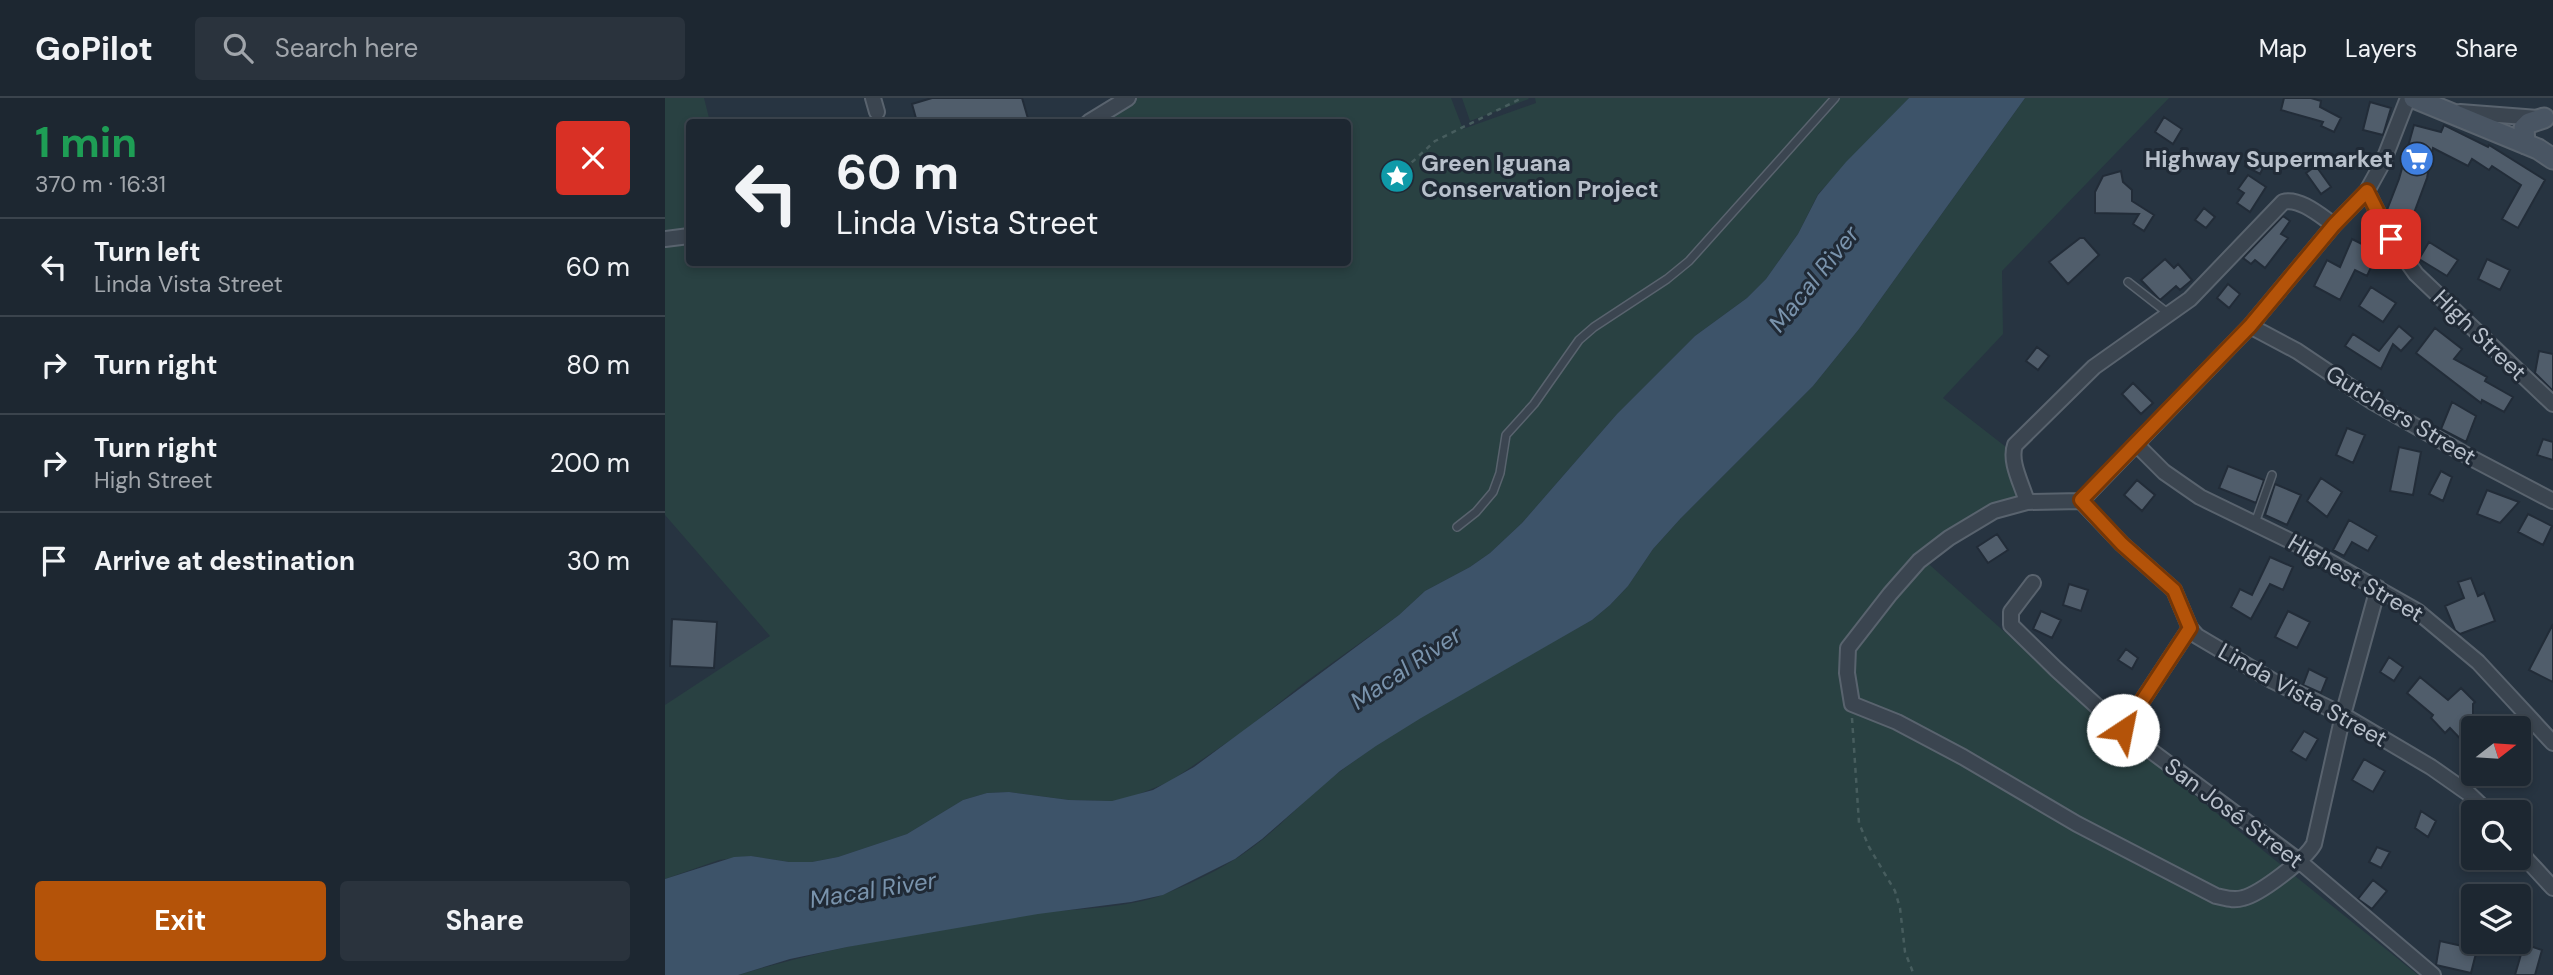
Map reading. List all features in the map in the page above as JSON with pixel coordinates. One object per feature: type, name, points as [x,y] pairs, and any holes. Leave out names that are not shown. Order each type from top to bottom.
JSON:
[{"type":"main road","points":[[2411,98],[2446,110],[2553,159]]},
{"type":"main road","points":[[2525,144],[2524,128],[2529,123],[2548,119]]},
{"type":"street","points":[[1094,119],[1128,98]]},
{"type":"street","points":[[2378,588],[2343,715],[2314,845],[2308,854],[2246,898],[2232,900],[2216,896],[2077,824],[1897,722],[1852,704],[1847,673],[1848,648],[1919,561],[1958,531],[1994,511],[2027,502],[2081,500],[2250,326],[2334,225],[2367,191],[2411,98]]},
{"type":"street","points":[[2446,110],[2548,119]]},
{"type":"street","name":"High Street","points":[[2367,191],[2391,239],[2416,274],[2553,404]]},
{"type":"street","points":[[2027,502],[2012,453],[2015,445],[2094,367],[2170,314],[2220,270],[2283,202],[2297,202],[2334,225]]},
{"type":"street","points":[[665,239],[686,236]]},
{"type":"street","name":"Gutchers Street","points":[[2250,326],[2297,351],[2384,408],[2553,501]]},
{"type":"street","name":"Highest Street","points":[[2136,444],[2176,481],[2209,501],[2312,551],[2417,611],[2454,639],[2504,687],[2553,743]]},
{"type":"street","points":[[2081,500],[2122,544],[2174,590],[2190,628],[2123,730]]},
{"type":"street","name":"San José Street","points":[[2033,583],[2011,612],[2011,625],[2123,730],[2299,861],[2433,975]]},
{"type":"street","name":"Linda Vista Street","points":[[2190,628],[2206,642],[2273,681],[2343,715],[2440,772],[2475,800]]},
{"type":"street","points":[[2531,864],[2553,888]]},
{"type":"lane","points":[[1457,527],[1476,512],[1493,492],[1500,473],[1506,435],[1534,404],[1579,340],[1689,261],[1835,98]]},
{"type":"lane","points":[[2128,282],[2170,314]]},
{"type":"lane","points":[[2255,523],[2272,475]]},
{"type":"path","points":[[1397,176],[1435,141],[1522,98]]},
{"type":"path","points":[[1852,704],[1852,753],[1859,823],[1869,847],[1895,891],[1900,908],[1905,952],[1914,975]]},
{"type":"green space","points":[[665,98],[704,98],[709,119],[686,119],[686,266],[1351,266],[1351,119],[1092,119],[1117,98],[1451,98],[1463,129],[1536,103],[1535,98],[1909,98],[1818,194],[1798,234],[1766,279],[1747,298],[1695,336],[1617,414],[1522,523],[1490,553],[1425,591],[1399,615],[1304,683],[1244,731],[1169,782],[1129,798],[1112,801],[1069,800],[1009,792],[987,793],[963,800],[907,834],[838,857],[812,862],[789,862],[751,856],[719,860],[665,879],[665,705],[770,636],[665,515]]},
{"type":"green space","points":[[1462,98],[1528,98],[1529,99],[1470,121]]},
{"type":"green space","points":[[2025,98],[2169,98],[2002,271],[2003,334],[1943,398],[2006,447],[2017,497],[1969,519],[1922,558],[2122,737],[2418,975],[738,975],[850,946],[926,931],[1039,913],[1119,905],[1165,894],[1240,856],[1272,832],[1331,778],[1402,729],[1464,691],[1592,620],[1628,586],[1653,549],[1681,518],[1813,386],[1859,329]]},
{"type":"water","name":"Macal River","points":[[1909,98],[2025,98],[1859,329],[1813,386],[1681,518],[1653,549],[1628,586],[1592,620],[1376,746],[1340,771],[1235,859],[1163,895],[847,947],[790,959],[738,975],[665,975],[665,879],[734,857],[812,862],[838,857],[907,834],[963,800],[987,793],[1009,792],[1069,800],[1112,801],[1153,790],[1194,767],[1399,615],[1425,591],[1490,553],[1522,523],[1617,414],[1695,336],[1747,298],[1766,279],[1798,234],[1818,195],[1846,162]]},
{"type":"building","points":[[932,98],[1022,98],[1028,119],[916,119],[912,104]]},
{"type":"building","points":[[2284,98],[2311,98],[2321,101],[2320,107],[2341,118],[2334,132],[2321,126],[2323,122],[2281,110]]},
{"type":"building","points":[[2370,102],[2391,108],[2383,135],[2363,130]]},
{"type":"building","points":[[2164,117],[2182,129],[2173,144],[2155,132]]},
{"type":"building","points":[[2414,125],[2441,132],[2444,125],[2488,147],[2489,145],[2545,180],[2518,228],[2502,219],[2521,185],[2492,166],[2489,170],[2472,159],[2468,166],[2433,148],[2427,178],[2411,221],[2389,213],[2387,210]]},
{"type":"building","points":[[2250,156],[2265,164],[2260,174],[2245,166]]},
{"type":"building","points":[[2316,166],[2331,187],[2321,194],[2306,173]]},
{"type":"building","points":[[2121,171],[2123,182],[2132,190],[2132,201],[2154,215],[2144,231],[2133,224],[2139,214],[2095,213],[2095,192],[2103,176]]},
{"type":"building","points":[[2248,175],[2266,187],[2250,212],[2237,203],[2244,193],[2238,189]]},
{"type":"building","points":[[2204,208],[2215,217],[2206,228],[2195,220]]},
{"type":"building","points":[[2283,216],[2290,221],[2281,234],[2288,238],[2265,268],[2255,260],[2251,264],[2243,258]]},
{"type":"building","points":[[2080,238],[2084,238],[2099,255],[2068,284],[2049,262]]},
{"type":"building","points":[[2352,239],[2378,252],[2367,276],[2355,270],[2340,300],[2314,286],[2327,260],[2340,267]]},
{"type":"building","points":[[2429,242],[2458,260],[2447,276],[2419,259]]},
{"type":"building","points":[[2165,259],[2174,268],[2178,264],[2192,280],[2180,290],[2176,286],[2160,300],[2141,280]]},
{"type":"building","points":[[2487,259],[2510,270],[2500,290],[2478,279]]},
{"type":"building","points":[[2228,284],[2240,294],[2229,308],[2217,298]]},
{"type":"building","points":[[2371,287],[2396,303],[2383,322],[2359,306]]},
{"type":"building","points":[[2399,326],[2413,338],[2401,351],[2393,344],[2381,369],[2345,346],[2353,334],[2379,351]]},
{"type":"building","points":[[2435,328],[2462,349],[2454,359],[2487,377],[2485,381],[2513,397],[2504,412],[2482,400],[2481,403],[2416,353]]},
{"type":"building","points":[[2037,347],[2049,356],[2038,370],[2026,361]]},
{"type":"building","points":[[2539,351],[2553,354],[2553,391],[2535,373]]},
{"type":"building","points":[[2133,383],[2153,403],[2141,414],[2122,394]]},
{"type":"building","points":[[2452,402],[2476,416],[2466,442],[2441,429]]},
{"type":"building","points":[[2347,428],[2365,435],[2353,463],[2336,455]]},
{"type":"building","points":[[2543,439],[2553,442],[2553,460],[2537,455]]},
{"type":"building","points":[[2399,447],[2421,452],[2413,495],[2390,491]]},
{"type":"building","points":[[2228,466],[2264,480],[2256,503],[2219,488]]},
{"type":"building","points":[[2441,471],[2452,477],[2443,501],[2429,494]]},
{"type":"building","points":[[2321,478],[2342,492],[2327,517],[2307,501]]},
{"type":"building","points":[[2137,480],[2155,495],[2142,511],[2124,495]]},
{"type":"building","points":[[2275,484],[2301,495],[2287,525],[2265,515]]},
{"type":"building","points":[[2487,490],[2519,502],[2500,523],[2477,514]]},
{"type":"building","points":[[2528,514],[2552,526],[2543,545],[2518,532]]},
{"type":"building","points":[[2349,520],[2377,536],[2368,551],[2352,542],[2344,556],[2333,550]]},
{"type":"building","points":[[1997,534],[2008,550],[1988,563],[1977,547]]},
{"type":"building","points":[[2270,557],[2293,567],[2283,590],[2270,584],[2251,619],[2231,607],[2240,589],[2252,595]]},
{"type":"building","points":[[2471,578],[2478,596],[2484,593],[2495,621],[2460,634],[2455,630],[2445,606],[2464,598],[2458,582]]},
{"type":"building","points":[[2069,584],[2088,590],[2081,611],[2063,605]]},
{"type":"building","points":[[2041,611],[2061,620],[2052,638],[2033,629]]},
{"type":"building","points":[[2288,611],[2310,622],[2297,648],[2275,637]]},
{"type":"building","points":[[672,619],[717,622],[714,668],[670,666]]},
{"type":"building","points":[[2553,624],[2553,682],[2529,670]]},
{"type":"building","points":[[2126,649],[2138,658],[2132,669],[2118,660]]},
{"type":"building","points":[[2389,657],[2403,667],[2394,681],[2380,672]]},
{"type":"building","points":[[2309,669],[2327,678],[2321,693],[2303,685]]},
{"type":"building","points":[[2420,677],[2448,700],[2461,688],[2475,702],[2473,716],[2461,716],[2461,739],[2450,728],[2445,733],[2431,718],[2433,715],[2407,693]]},
{"type":"building","points":[[2304,731],[2318,739],[2306,760],[2291,751]]},
{"type":"building","points":[[2364,759],[2385,771],[2373,792],[2352,780]]},
{"type":"building","points":[[2421,811],[2436,821],[2428,837],[2415,828]]},
{"type":"building","points":[[2377,847],[2390,852],[2381,868],[2369,862]]},
{"type":"building","points":[[2373,880],[2387,891],[2372,909],[2358,899]]},
{"type":"building","points":[[2440,941],[2461,946],[2461,954],[2477,954],[2471,973],[2436,965]]},
{"type":"building","points":[[2531,946],[2542,950],[2535,975],[2515,975],[2521,954],[2531,954]]},
{"type":"place","name":"Highway Supermarket","points":[[2417,159]]},
{"type":"place","name":"Green Iguana Conservation Project","points":[[1397,176]]},
{"type":"route","points":[[2123,730],[2190,628],[2174,590],[2101,524],[2081,500],[2250,326],[2334,225],[2367,191],[2391,239]]}]
